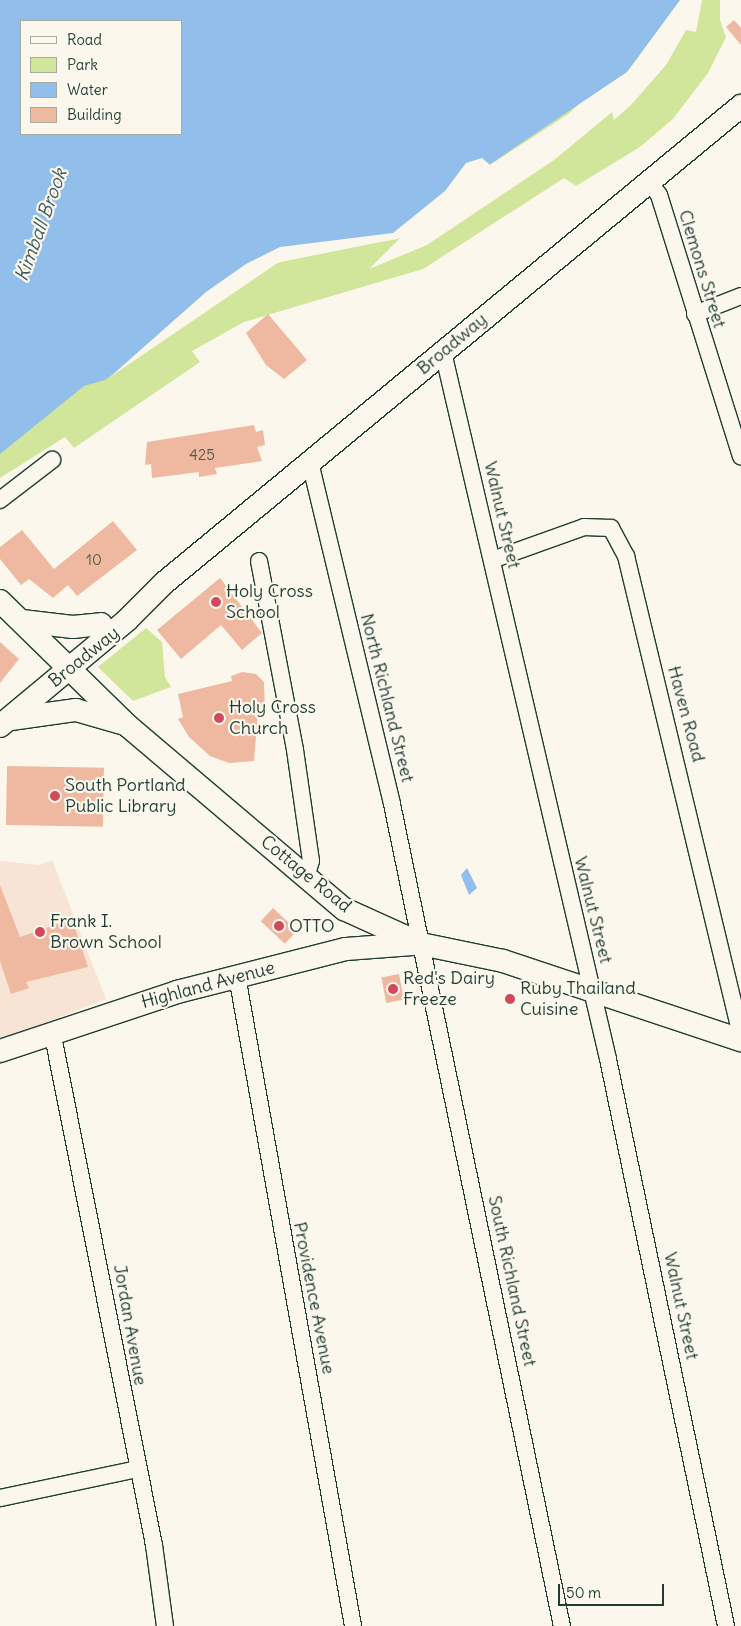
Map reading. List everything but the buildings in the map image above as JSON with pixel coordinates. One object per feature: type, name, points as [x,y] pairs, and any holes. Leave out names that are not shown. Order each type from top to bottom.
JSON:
[{"type":"street","name":"Broadway","points":[[63,664],[128,620],[164,583],[741,106]]},
{"type":"street","name":"Clemons Street","points":[[648,182],[659,196],[741,456]]},
{"type":"street","points":[[695,314],[741,296]]},
{"type":"street","name":"Walnut Street","points":[[443,352],[592,990],[726,1626]]},
{"type":"street","points":[[0,500],[52,460]]},
{"type":"street","name":"North Richland Street","points":[[310,462],[421,944]]},
{"type":"street","name":"Haven Road","points":[[492,560],[584,527],[611,528],[626,556],[741,1034]]},
{"type":"street","points":[[259,561],[295,750],[311,861],[306,876]]},
{"type":"street","name":"Broadway","points":[[2,718],[63,664],[102,624],[164,583]]},
{"type":"street","name":"Cottage Road","points":[[0,601],[128,726],[344,909],[421,944],[503,961],[741,1040]]},
{"type":"street","points":[[22,621],[73,627],[102,624]]},
{"type":"street","points":[[2,718],[45,711],[76,710],[128,726]]},
{"type":"street","name":"Highland Avenue","points":[[0,1051],[52,1031],[237,976],[346,949],[421,944]]},
{"type":"street","name":"South Richland Street","points":[[421,944],[562,1626]]},
{"type":"street","name":"Providence Avenue","points":[[237,976],[353,1626]]},
{"type":"street","name":"Jordan Avenue","points":[[52,1031],[138,1468],[165,1626]]},
{"type":"street","points":[[0,1498],[138,1468]]},
{"type":"shaded area","name":"Frank I. Brown School","points":[[52,860],[106,999],[0,1041],[0,861],[40,865]]},
{"type":"green space","points":[[0,0],[680,0],[627,72],[594,91],[567,115],[462,183],[284,255],[258,274],[276,263],[400,238],[369,269],[427,245],[554,160],[612,112],[614,120],[630,106],[666,65],[686,30],[696,32],[702,0],[720,0],[720,20],[726,37],[708,73],[673,119],[640,147],[576,186],[564,178],[423,269],[244,322],[192,351],[200,362],[74,448],[65,437],[0,478]]},
{"type":"green space","points":[[146,628],[162,642],[165,677],[171,687],[133,701],[98,667]]},
{"type":"water","name":"Kimball Brook","points":[[0,0],[680,0],[627,72],[462,183],[396,237],[284,255],[105,380],[84,386],[0,454]]},
{"type":"water","points":[[467,868],[477,888],[469,895],[461,875]]},
{"type":"pier","points":[[482,158],[490,165],[397,239],[285,258],[110,377],[206,292],[246,264],[280,247],[393,233],[445,191],[466,163]]},
{"type":"place","name":"Holy Cross School","points":[[216,602]]},
{"type":"place","name":"Holy Cross Church","points":[[219,718]]},
{"type":"place","name":"South Portland Public Library","points":[[55,796]]},
{"type":"place","name":"OTTO","points":[[279,926]]},
{"type":"place","name":"Frank I. Brown School","points":[[40,932]]},
{"type":"place","name":"Red's Dairy Freeze","points":[[393,989]]},
{"type":"place","name":"Ruby Thailand Cuisine","points":[[510,999]]}]
